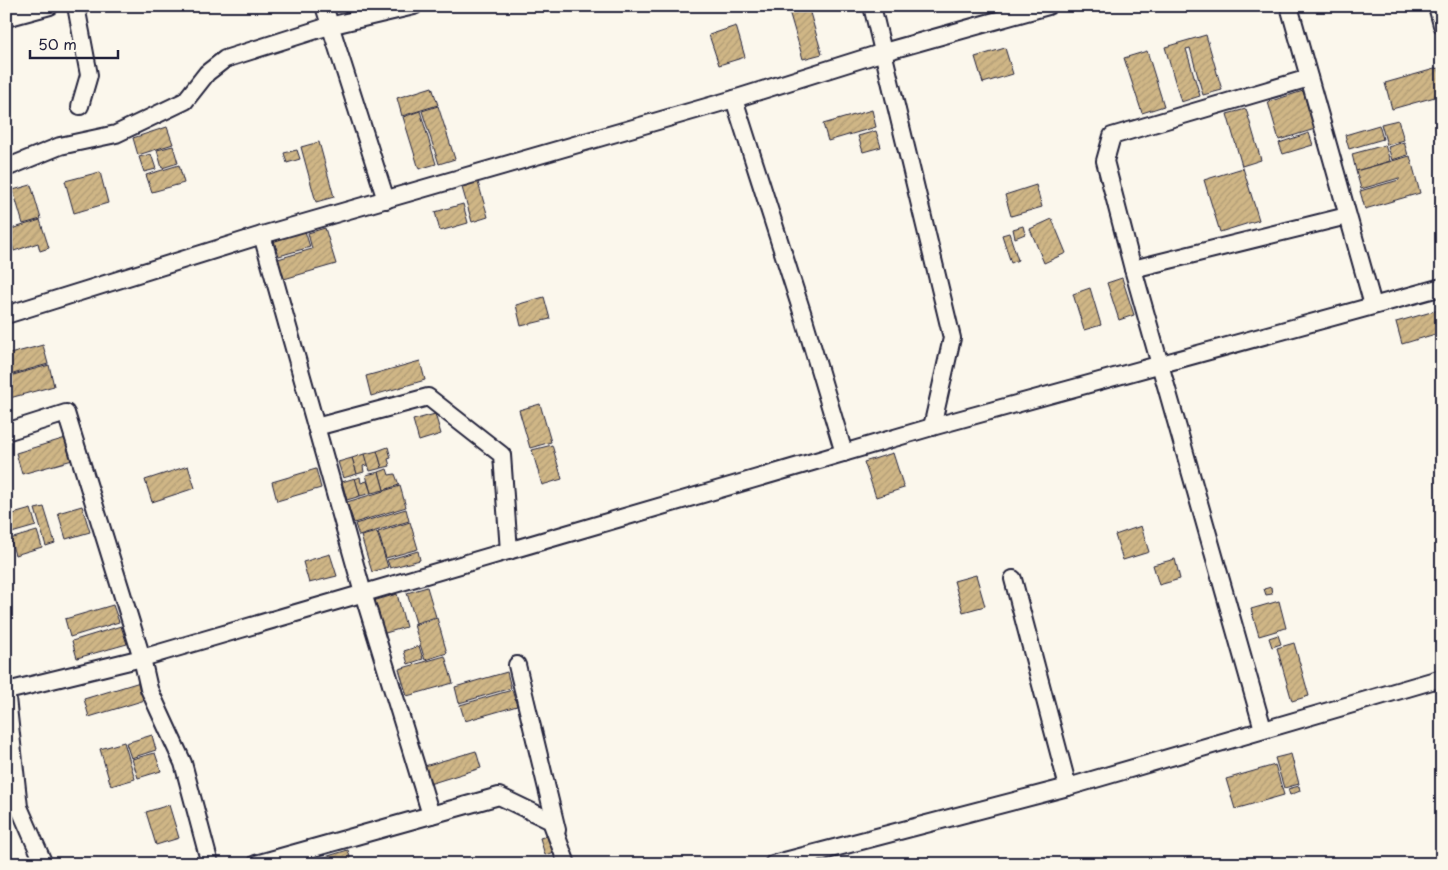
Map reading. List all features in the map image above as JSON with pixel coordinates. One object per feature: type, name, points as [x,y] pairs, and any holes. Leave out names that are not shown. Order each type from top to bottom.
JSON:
[{"type":"street","points":[[6,18],[50,6]]},
{"type":"street","points":[[76,6],[88,75],[80,106]]},
{"type":"street","points":[[324,6],[386,200]]},
{"type":"street","points":[[6,168],[60,146],[116,134],[185,101],[207,73],[225,60],[329,26],[414,6]]},
{"type":"street","points":[[872,6],[952,338],[932,427]]},
{"type":"street","points":[[6,315],[262,235],[734,99],[884,52],[1048,6]]},
{"type":"street","points":[[1289,6],[1347,216],[1374,305]]},
{"type":"street","points":[[1437,6],[1442,25]]},
{"type":"street","points":[[1263,729],[1133,269],[1105,161],[1112,136],[1309,78]]},
{"type":"street","points":[[734,99],[802,312],[844,453]]},
{"type":"street","points":[[1133,269],[1347,216]]},
{"type":"street","points":[[262,235],[363,593],[430,815]]},
{"type":"street","points":[[44,864],[19,807],[7,690],[142,658],[932,427],[1442,287]]},
{"type":"street","points":[[316,427],[428,397],[502,455],[508,551]]},
{"type":"street","points":[[6,432],[66,413],[142,658],[149,688],[183,763],[210,864]]},
{"type":"street","points":[[1013,579],[1068,787]]},
{"type":"street","points":[[516,665],[564,856]]},
{"type":"street","points":[[773,864],[1068,787],[1442,678]]},
{"type":"street","points":[[256,864],[498,796],[551,822],[564,856]]},
{"type":"building","points":[[808,6],[822,54],[803,59],[789,11]]},
{"type":"building","points":[[736,26],[745,57],[719,65],[709,35]]},
{"type":"building","points":[[1206,35],[1222,90],[1203,95],[1190,48],[1186,49],[1200,96],[1181,102],[1165,47]]},
{"type":"building","points":[[1005,48],[1013,74],[983,83],[975,57]]},
{"type":"building","points":[[1147,51],[1164,106],[1142,113],[1124,58]]},
{"type":"building","points":[[1438,68],[1442,79],[1442,95],[1392,109],[1385,83]]},
{"type":"building","points":[[432,87],[438,105],[402,116],[397,98]]},
{"type":"building","points":[[1303,91],[1315,129],[1279,140],[1268,102]]},
{"type":"building","points":[[438,106],[455,159],[439,164],[422,111]]},
{"type":"building","points":[[1246,109],[1261,160],[1242,166],[1227,114]]},
{"type":"building","points":[[872,110],[876,127],[828,141],[823,124]]},
{"type":"building","points":[[420,111],[436,164],[419,169],[403,117]]},
{"type":"building","points":[[1398,120],[1404,140],[1387,145],[1381,124]]},
{"type":"building","points":[[1379,125],[1383,139],[1349,149],[1345,135]]},
{"type":"building","points":[[167,127],[173,144],[138,155],[133,138]]},
{"type":"building","points":[[876,131],[881,147],[863,152],[858,136]]},
{"type":"building","points":[[1309,133],[1313,145],[1283,154],[1279,143]]},
{"type":"building","points":[[319,142],[334,197],[316,202],[301,147]]},
{"type":"building","points":[[1404,142],[1408,155],[1392,160],[1388,147]]},
{"type":"building","points":[[1385,145],[1390,161],[1356,171],[1352,154]]},
{"type":"building","points":[[173,146],[178,163],[162,168],[157,150]]},
{"type":"building","points":[[297,150],[300,159],[287,163],[284,153]]},
{"type":"building","points":[[151,154],[156,169],[144,172],[139,157]]},
{"type":"building","points":[[1410,156],[1420,193],[1365,209],[1360,191],[1399,180],[1399,178],[1361,189],[1356,171]]},
{"type":"building","points":[[179,165],[184,183],[152,192],[146,175]]},
{"type":"building","points":[[1243,168],[1259,220],[1220,232],[1204,180]]},
{"type":"building","points":[[100,172],[108,203],[74,213],[65,181]]},
{"type":"building","points":[[477,179],[488,217],[472,222],[461,184]]},
{"type":"building","points":[[31,185],[41,219],[23,224],[13,190]]},
{"type":"building","points":[[1036,185],[1042,207],[1011,216],[1005,195]]},
{"type":"building","points":[[463,204],[468,223],[440,231],[435,212]]},
{"type":"building","points":[[1052,219],[1066,253],[1044,263],[1030,229]]},
{"type":"building","points":[[40,220],[49,248],[40,251],[38,243],[14,251],[8,230]]},
{"type":"building","points":[[1023,226],[1025,234],[1015,238],[1013,229]]},
{"type":"building","points":[[325,228],[336,264],[284,279],[278,259],[312,249],[308,233]]},
{"type":"building","points":[[305,231],[310,247],[279,256],[274,241]]},
{"type":"building","points":[[1009,233],[1018,260],[1011,263],[1002,235]]},
{"type":"building","points":[[1122,278],[1134,315],[1119,320],[1107,283]]},
{"type":"building","points":[[1090,288],[1101,325],[1084,330],[1073,294]]},
{"type":"building","points":[[544,297],[550,319],[521,326],[516,305]]},
{"type":"building","points":[[1442,309],[1442,332],[1402,344],[1396,322]]},
{"type":"building","points":[[43,345],[48,364],[6,376],[6,355]]},
{"type":"building","points":[[420,361],[425,380],[371,396],[366,376]]},
{"type":"building","points":[[49,365],[54,386],[6,399],[6,377]]},
{"type":"building","points":[[540,404],[551,442],[530,448],[519,410]]},
{"type":"building","points":[[435,414],[441,434],[419,441],[413,420]]},
{"type":"building","points":[[69,437],[76,459],[22,474],[16,453]]},
{"type":"building","points":[[552,445],[562,479],[542,485],[532,450]]},
{"type":"building","points":[[388,447],[391,458],[388,459],[390,466],[382,468],[377,451]]},
{"type":"building","points":[[377,451],[382,468],[370,471],[365,454]]},
{"type":"building","points":[[893,453],[904,488],[876,497],[864,462]]},
{"type":"building","points":[[364,454],[367,465],[363,466],[364,472],[357,474],[352,458]]},
{"type":"building","points":[[352,458],[357,474],[343,478],[338,462]]},
{"type":"building","points":[[188,466],[195,488],[152,502],[145,480]]},
{"type":"building","points":[[316,469],[321,488],[277,501],[272,482]]},
{"type":"building","points":[[387,469],[389,475],[395,474],[399,485],[384,490],[379,472]]},
{"type":"building","points":[[379,472],[384,490],[371,493],[366,475]]},
{"type":"building","points":[[360,477],[361,483],[367,481],[371,493],[360,496],[355,479]]},
{"type":"building","points":[[355,478],[360,496],[347,500],[342,482]]},
{"type":"building","points":[[400,486],[406,507],[354,523],[347,502]]},
{"type":"building","points":[[82,506],[90,532],[66,539],[58,513]]},
{"type":"building","points":[[44,507],[55,543],[46,546],[35,509]]},
{"type":"building","points":[[31,509],[36,526],[8,534],[6,516]]},
{"type":"building","points":[[406,509],[409,521],[359,536],[355,524]]},
{"type":"building","points":[[410,522],[418,549],[386,558],[378,532]]},
{"type":"building","points":[[1141,526],[1149,552],[1123,560],[1115,535]]},
{"type":"building","points":[[37,531],[42,547],[15,555],[10,539]]},
{"type":"building","points":[[377,532],[388,567],[372,572],[361,536]]},
{"type":"building","points":[[418,551],[420,560],[390,568],[387,560]]},
{"type":"building","points":[[330,554],[337,576],[309,583],[303,562]]},
{"type":"building","points":[[1175,559],[1180,579],[1159,585],[1153,565]]},
{"type":"building","points":[[976,575],[985,606],[963,612],[954,581]]},
{"type":"building","points":[[427,587],[436,617],[416,623],[407,593]]},
{"type":"building","points":[[1271,587],[1272,594],[1266,595],[1264,589]]},
{"type":"building","points":[[397,594],[406,627],[382,634],[373,601]]},
{"type":"building","points":[[1279,601],[1286,628],[1259,636],[1251,609]]},
{"type":"building","points":[[113,605],[119,622],[70,637],[65,619]]},
{"type":"building","points":[[437,618],[447,653],[425,660],[414,625]]},
{"type":"building","points":[[121,626],[127,644],[77,658],[72,641]]},
{"type":"building","points":[[1278,635],[1281,644],[1272,647],[1269,638]]},
{"type":"building","points":[[1294,643],[1309,696],[1292,701],[1277,648]]},
{"type":"building","points":[[419,646],[423,659],[408,664],[404,651]]},
{"type":"building","points":[[445,656],[453,683],[407,696],[399,669]]},
{"type":"building","points":[[507,672],[511,688],[459,703],[455,687]]},
{"type":"building","points":[[140,682],[145,700],[89,717],[84,699]]},
{"type":"building","points":[[512,690],[517,706],[465,721],[460,705]]},
{"type":"building","points":[[152,735],[156,750],[131,758],[126,743]]},
{"type":"building","points":[[124,742],[135,779],[111,786],[100,749]]},
{"type":"building","points":[[476,751],[481,768],[426,785],[421,767]]},
{"type":"building","points":[[155,753],[161,771],[138,778],[132,759]]},
{"type":"building","points":[[1291,754],[1299,784],[1284,788],[1275,758]]},
{"type":"building","points":[[1275,765],[1284,795],[1235,809],[1226,779]]},
{"type":"building","points":[[1299,786],[1300,791],[1290,795],[1288,789]]},
{"type":"building","points":[[169,805],[179,838],[156,845],[146,812]]},
{"type":"building","points":[[550,835],[555,852],[545,855],[540,838]]},
{"type":"building","points":[[348,850],[352,864],[302,864]]}]
